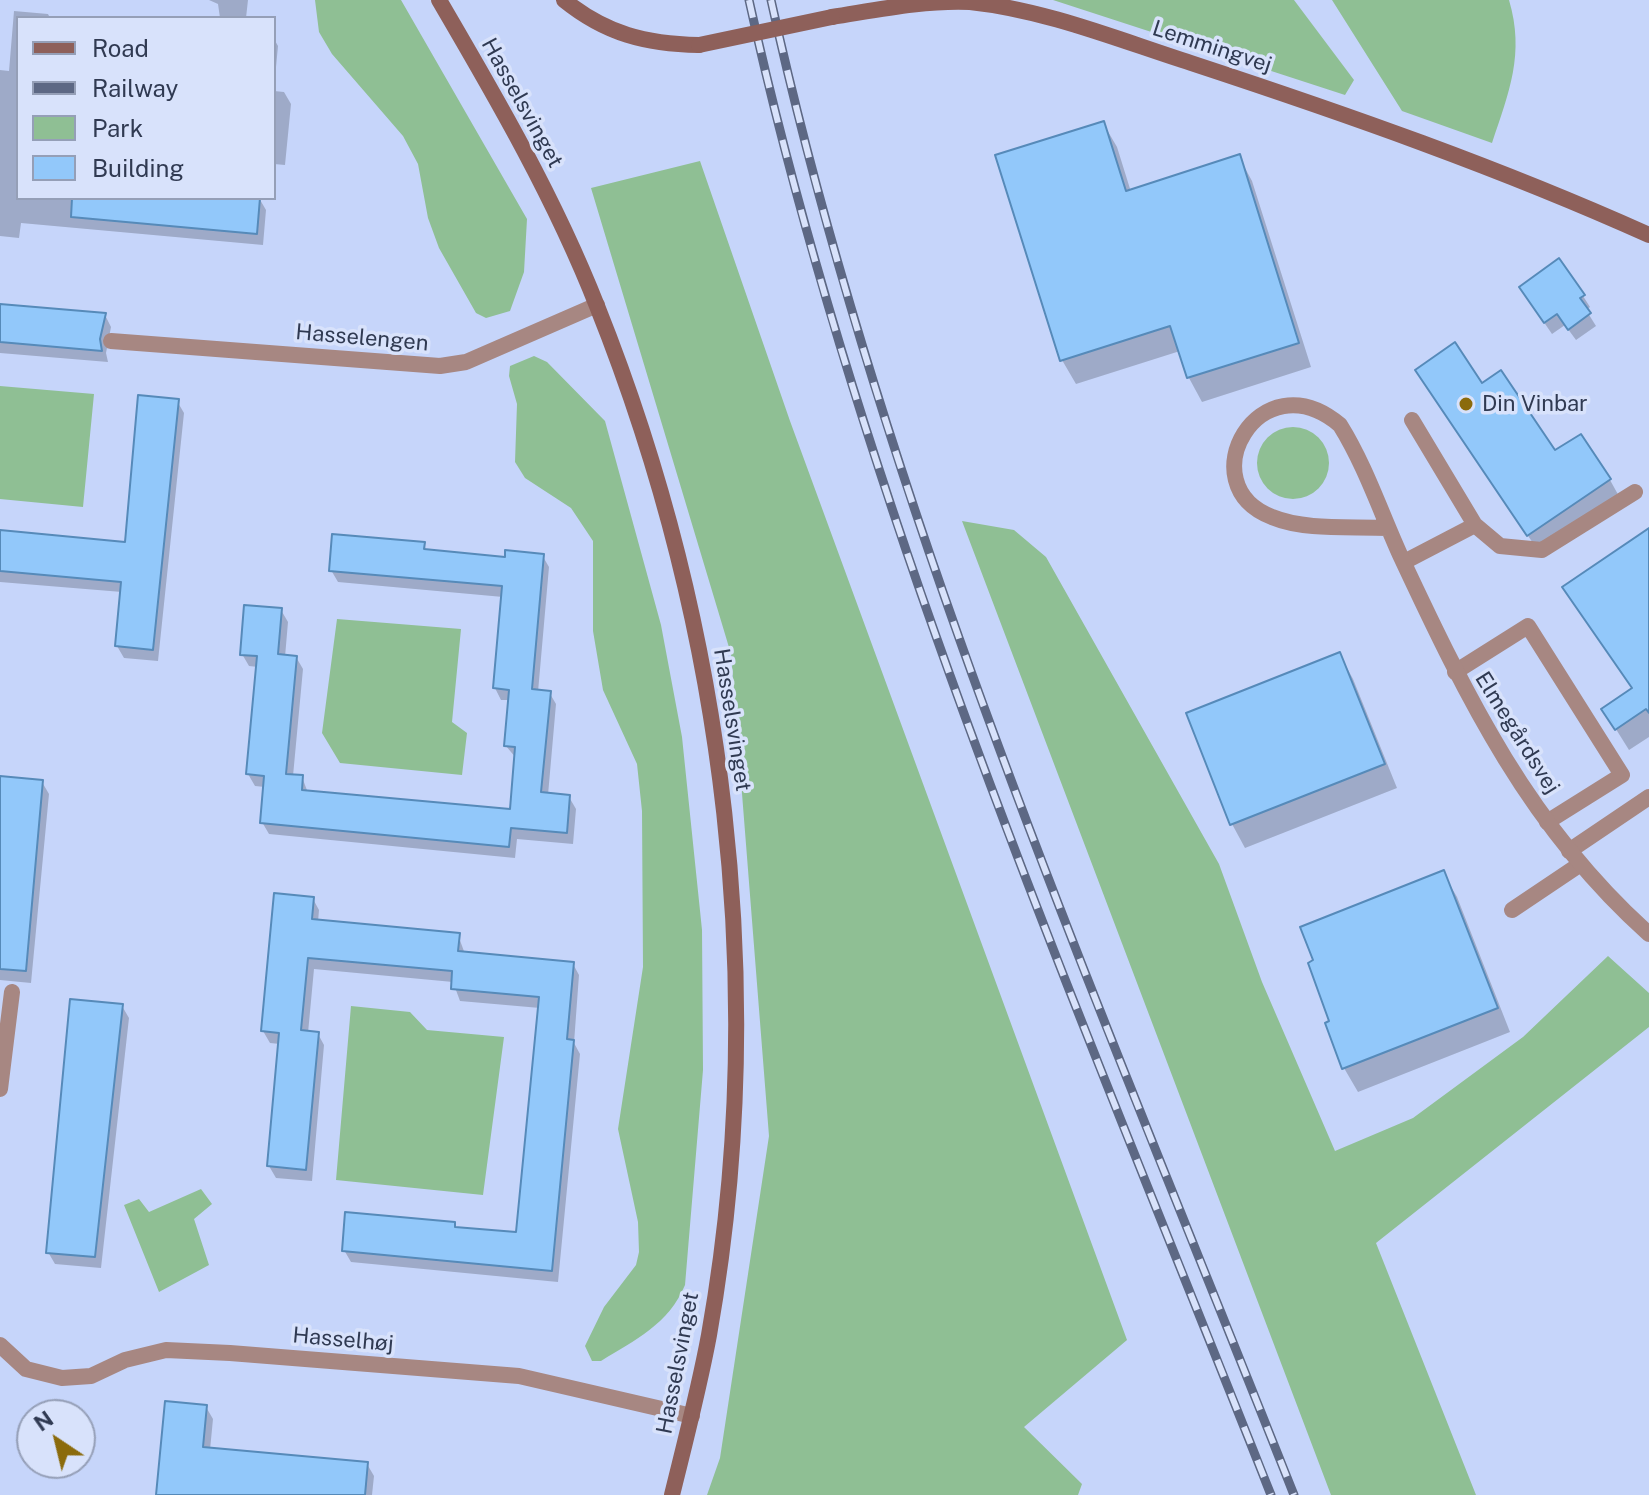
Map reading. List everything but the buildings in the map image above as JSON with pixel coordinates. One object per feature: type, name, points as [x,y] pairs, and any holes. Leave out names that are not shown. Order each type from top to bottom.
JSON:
[{"type":"street","name":"Hasselsvinget","points":[[439,0],[546,192],[597,305],[676,548],[700,653],[728,853],[736,1036],[731,1145],[711,1321],[672,1495]]},
{"type":"street","name":"Lemmingvej","points":[[564,0],[587,19],[625,38],[699,45],[832,17],[926,2],[968,2],[1041,15],[1279,92],[1528,181],[1649,235]]},
{"type":"street","name":"Hasselengen","points":[[111,341],[440,366],[466,362],[597,305]]},
{"type":"street","name":"Elmegårdsvej","points":[[1388,528],[1288,522],[1269,516],[1244,494],[1236,478],[1233,461],[1242,435],[1266,412],[1297,404],[1326,413],[1348,438],[1455,672],[1502,757],[1574,858],[1649,934]]},
{"type":"street","points":[[1412,420],[1475,525],[1500,546],[1542,550],[1635,492]]},
{"type":"street","points":[[1404,562],[1475,525]]},
{"type":"street","points":[[1455,672],[1528,626],[1622,775],[1547,822]]},
{"type":"street","points":[[1512,910],[1649,797]]},
{"type":"street","points":[[0,1089],[12,992]]},
{"type":"street","name":"Hasselhøj","points":[[0,1345],[26,1369],[62,1378],[91,1376],[125,1360],[166,1350],[230,1353],[519,1376],[692,1416]]},
{"type":"green space","points":[[315,0],[401,0],[527,219],[524,272],[510,311],[486,318],[476,313],[439,248],[428,218],[418,164],[403,136],[332,54],[319,32]]},
{"type":"green space","points":[[1053,0],[1294,0],[1354,80],[1345,95]]},
{"type":"green space","points":[[1332,0],[1509,0],[1515,38],[1513,73],[1492,143],[1402,111]]},
{"type":"green space","points":[[700,161],[790,421],[1127,1340],[1024,1427],[1082,1484],[1078,1495],[707,1495],[720,1458],[769,1136],[731,654],[591,188]]},
{"type":"green space","points":[[534,356],[547,362],[605,421],[661,625],[682,737],[702,930],[703,1070],[685,1285],[660,1321],[601,1361],[592,1361],[585,1346],[604,1307],[636,1265],[639,1252],[638,1222],[618,1129],[643,967],[642,811],[637,764],[603,690],[593,631],[593,541],[571,508],[525,478],[515,462],[517,404],[509,376],[510,366]]},
{"type":"green space","points":[[0,386],[94,394],[83,507],[0,499]]},
{"type":"green space","points":[[1293,427],[1313,433],[1323,443],[1329,463],[1323,483],[1313,493],[1293,499],[1273,493],[1263,483],[1257,463],[1263,443],[1273,433]]},
{"type":"green space","points":[[962,521],[1014,530],[1046,557],[1219,864],[1262,982],[1335,1151],[1413,1118],[1523,1037],[1608,956],[1649,993],[1649,1027],[1376,1243],[1476,1495],[1331,1495]]},
{"type":"green space","points":[[337,619],[461,629],[452,722],[467,733],[462,775],[340,763],[322,733]]},
{"type":"green space","points":[[351,1006],[410,1012],[427,1030],[504,1037],[483,1195],[336,1180]]},
{"type":"green space","points":[[201,1189],[212,1204],[194,1219],[209,1265],[159,1292],[124,1205],[139,1199],[149,1212]]},
{"type":"railway","points":[[749,0],[796,193],[851,383],[913,571],[1051,943],[1271,1495]]},
{"type":"railway","points":[[771,0],[818,192],[874,382],[935,571],[1073,943],[1294,1495]]},
{"type":"place","name":"Din Vinbar","points":[[1466,404]]}]
